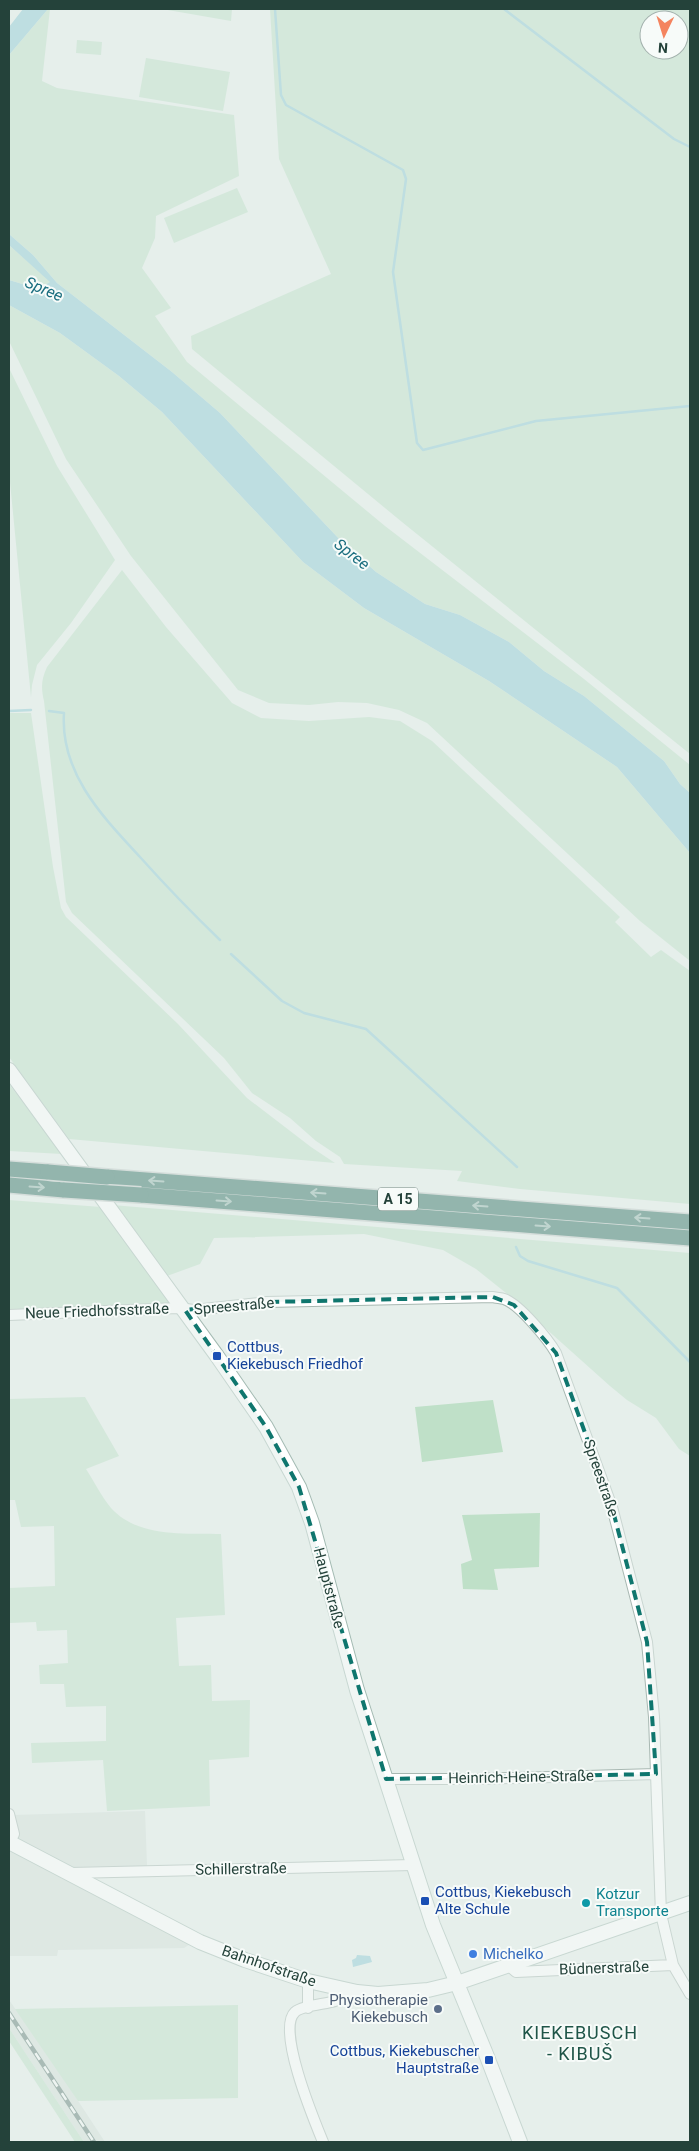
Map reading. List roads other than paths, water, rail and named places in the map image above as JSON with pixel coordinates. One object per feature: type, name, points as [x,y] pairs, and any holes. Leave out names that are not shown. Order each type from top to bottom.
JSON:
[{"type":"highway","name":"A 15","points":[[9,1169],[690,1222]]},
{"type":"highway","name":"A 15","points":[[9,1185],[690,1238]]},
{"type":"street","name":"Hauptstraße","points":[[9,1070],[185,1310],[266,1427],[299,1486],[312,1523],[345,1649],[386,1779],[433,1925],[457,1983]]},
{"type":"street","name":"Spreestraße","points":[[185,1310],[267,1302],[493,1297],[504,1299],[514,1305],[548,1339],[556,1353],[612,1507],[647,1642],[654,1716],[661,1914],[673,1966],[690,1994]]},
{"type":"street","name":"Neue Friedhofsstraße","points":[[9,1314],[178,1308],[185,1310]]},
{"type":"street","name":"Heinrich-Heine-Straße","points":[[386,1779],[477,1779],[656,1774]]},
{"type":"street","points":[[9,1814],[14,1834],[9,1842]]},
{"type":"street","name":"Bahnhofstraße","points":[[9,1842],[200,1942],[245,1960],[308,1981],[357,1992],[400,1994],[457,1983],[690,1903]]},
{"type":"street","name":"Schillerstraße","points":[[69,1873],[414,1865]]},
{"type":"street","name":"Büdnerstraße","points":[[508,1965],[516,1972],[673,1966]]},
{"type":"street","points":[[308,1981],[308,2008]]},
{"type":"street","points":[[457,1983],[520,2142]]},
{"type":"street","points":[[323,2142],[304,2093],[294,2058],[289,2026],[290,2018],[296,2010],[336,2000],[357,1992]]},
{"type":"water","points":[[23,9],[48,9],[9,55],[9,27]]},
{"type":"water","name":"Spree","points":[[9,234],[33,255],[57,283],[172,372],[220,413],[341,541],[376,572],[425,604],[460,615],[509,642],[544,671],[584,696],[664,761],[680,784],[690,793],[690,853],[617,767],[489,681],[364,608],[303,562],[162,412],[119,376],[60,333],[9,305],[9,280],[39,289],[50,282],[9,245]]},
{"type":"water","points":[[357,1955],[370,1956],[372,1962],[353,1967],[352,1960]]},
{"type":"waterway","points":[[275,9],[281,95],[286,105],[403,170],[406,179],[393,272],[417,443],[423,450],[536,421],[690,406]]},
{"type":"waterway","points":[[504,9],[674,139],[690,147]]},
{"type":"waterway","points":[[9,711],[31,710]]},
{"type":"waterway","points":[[49,711],[64,713],[65,735],[69,755],[76,774],[98,809],[189,910],[220,940]]},
{"type":"waterway","points":[[231,954],[282,1001],[304,1013],[366,1029],[517,1167]]},
{"type":"waterway","points":[[516,1247],[520,1256],[528,1261],[617,1288],[690,1362]]},
{"type":"railway","points":[[9,2013],[94,2142]]},
{"type":"place","name":"Cottbus, Kiekebusch Friedhof","points":[[217,1356]]},
{"type":"place","name":"Cottbus, Kiekebusch Alte Schule","points":[[425,1901]]},
{"type":"place","name":"Kotzur Transporte","points":[[586,1903]]},
{"type":"place","name":"Michelko","points":[[473,1954]]},
{"type":"place","name":"Physiotherapie Kiekebusch","points":[[438,2009]]},
{"type":"place","name":"Cottbus, Kiekebuscher Hauptstraße","points":[[489,2060]]},
{"type":"district","name":"KIEKEBUSCH - KIBUŠ","points":[[580,2042]]}]
